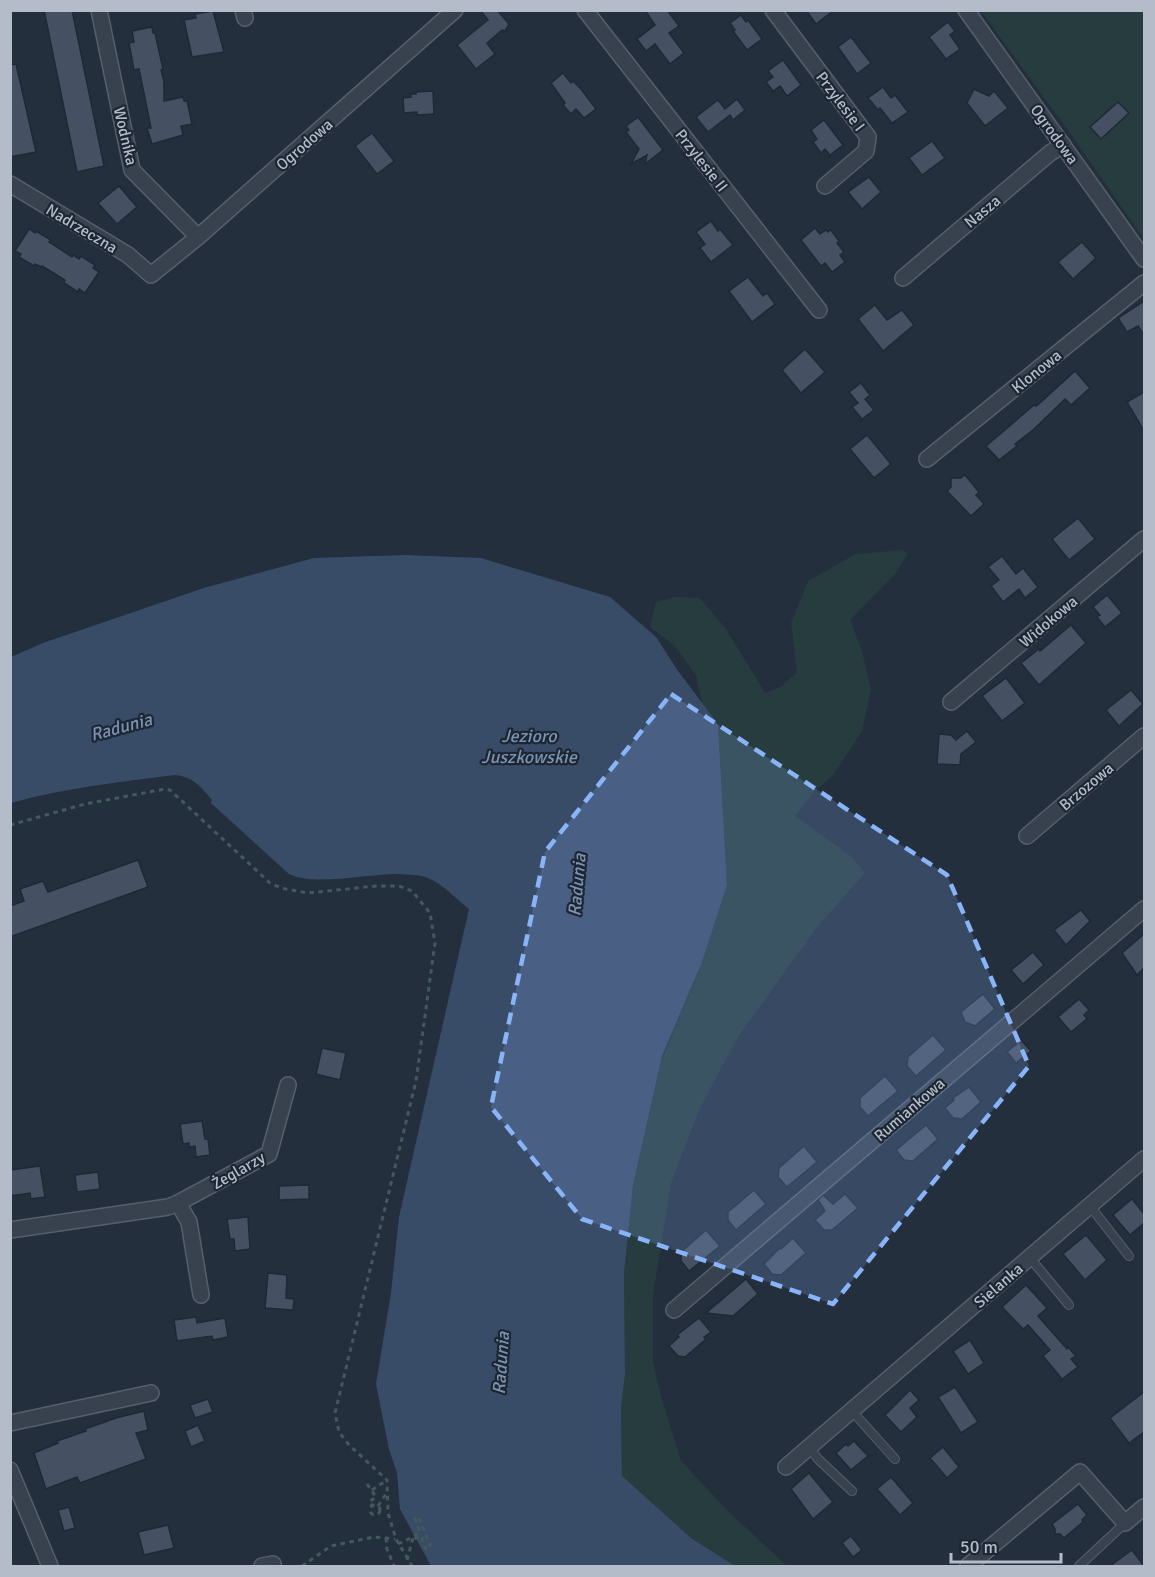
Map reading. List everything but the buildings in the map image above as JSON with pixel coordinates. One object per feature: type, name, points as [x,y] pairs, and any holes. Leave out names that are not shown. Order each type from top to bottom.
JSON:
[{"type":"street","name":"Wodnika","points":[[99,10],[132,170],[198,237]]},
{"type":"street","name":"Ogrodowa","points":[[152,275],[455,10]]},
{"type":"street","name":"Przylesie II","points":[[585,10],[819,310]]},
{"type":"street","name":"Przylesie I","points":[[773,10],[868,137],[866,152],[825,186]]},
{"type":"street","name":"Ogrodowa","points":[[966,10],[1144,259]]},
{"type":"street","name":"Nasza","points":[[903,278],[1050,153],[1063,145]]},
{"type":"street","name":"Nadrzeczna","points":[[10,184],[128,255],[152,275]]},
{"type":"street","name":"Klonowa","points":[[927,459],[1144,283]]},
{"type":"street","name":"Widokowa","points":[[951,702],[1144,539]]},
{"type":"street","name":"Brzozowa","points":[[1027,836],[1144,736]]},
{"type":"street","name":"Rumiankowa","points":[[674,1310],[1144,909]]},
{"type":"street","name":"Żeglarzy","points":[[10,1230],[168,1207],[178,1203],[269,1154],[288,1085]]},
{"type":"street","name":"Sielanka","points":[[786,1467],[1144,1160]]},
{"type":"street","points":[[178,1203],[189,1222],[201,1295]]},
{"type":"street","points":[[10,1423],[152,1393]]},
{"type":"street","points":[[10,1470],[15,1490],[50,1566]]},
{"type":"street","points":[[968,1566],[1080,1472],[1125,1523],[1144,1506]]},
{"type":"lane","points":[[1090,1206],[1129,1256]]},
{"type":"lane","points":[[1030,1258],[1068,1305]]},
{"type":"lane","points":[[852,1411],[895,1459]]},
{"type":"lane","points":[[809,1448],[852,1491]]},
{"type":"lane","points":[[1079,1566],[1125,1523]]},
{"type":"path","points":[[10,825],[85,804],[170,790],[270,883],[281,888],[308,893],[399,886],[412,891],[430,913],[435,943],[416,1081],[335,1413],[339,1432],[349,1445],[387,1480],[388,1513],[398,1544],[412,1566]]},
{"type":"path","points":[[372,1490],[387,1480]]},
{"type":"path","points":[[367,1484],[376,1497],[369,1502],[373,1506],[378,1506]]},
{"type":"path","points":[[378,1506],[388,1490]]},
{"type":"path","points":[[373,1506],[370,1509],[372,1514],[380,1511],[388,1513]]},
{"type":"path","points":[[378,1506],[380,1511]]},
{"type":"path","points":[[398,1544],[420,1533],[415,1519],[419,1518],[431,1548],[426,1549],[421,1536],[413,1537]]},
{"type":"path","points":[[302,1566],[331,1546],[374,1537],[396,1539]]},
{"type":"path","points":[[407,1560],[413,1537]]},
{"type":"path","points":[[386,1538],[387,1549],[394,1566]]},
{"type":"highlighted area","points":[[671,694],[947,875],[1029,1066],[833,1304],[582,1219],[491,1107],[545,852]]},
{"type":"green space","points":[[981,11],[1144,11],[1144,239],[1072,136]]},
{"type":"green space","points":[[902,550],[908,553],[896,573],[850,620],[862,651],[871,690],[862,731],[834,774],[813,793],[795,816],[852,857],[865,873],[817,927],[738,1037],[700,1108],[671,1183],[653,1295],[653,1362],[660,1393],[681,1461],[729,1512],[787,1566],[735,1566],[691,1538],[622,1477],[621,1406],[625,1375],[624,1274],[633,1185],[661,1062],[702,962],[727,885],[718,724],[702,704],[696,675],[674,645],[650,627],[656,602],[674,597],[700,598],[726,629],[765,693],[782,686],[797,672],[791,623],[808,581],[856,554]]},
{"type":"water","name":"Jezioro Juszkowskie","points":[[406,555],[481,558],[610,597],[656,637],[678,671],[718,724],[727,885],[702,962],[662,1056],[633,1185],[624,1274],[625,1375],[621,1407],[622,1476],[691,1538],[735,1566],[431,1566],[400,1509],[397,1473],[389,1449],[376,1384],[391,1293],[399,1217],[469,909],[439,884],[421,876],[387,874],[314,879],[289,874],[211,803],[212,800],[200,787],[192,780],[182,776],[92,786],[11,803],[11,657],[43,643],[204,588],[314,558]]},
{"type":"water label","name":"Radunia","points":[[121,727]]},
{"type":"water label","name":"Radunia","points":[[577,885]]},
{"type":"water label","name":"Radunia","points":[[501,1363]]}]
